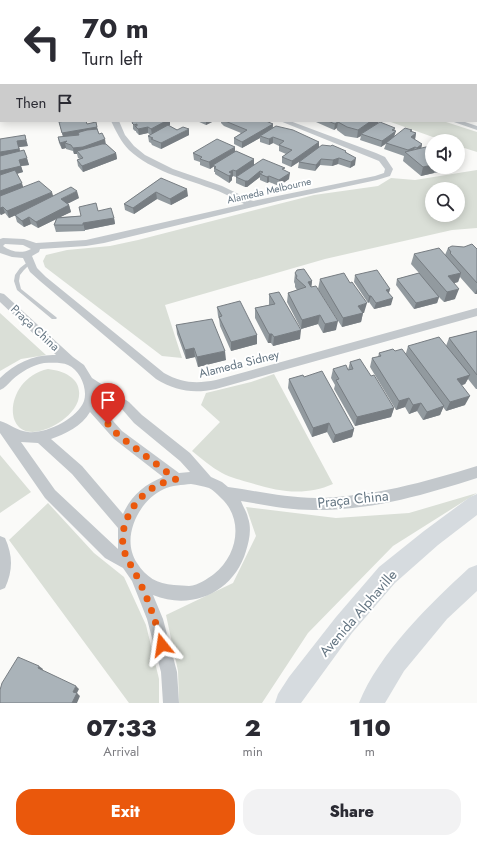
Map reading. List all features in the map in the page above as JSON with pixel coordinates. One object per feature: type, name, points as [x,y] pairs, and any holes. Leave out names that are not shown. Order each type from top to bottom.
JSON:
[{"type":"main road","name":"Avenida Alphaville","points":[[287,703],[344,625],[387,575],[430,538],[477,503]]},
{"type":"main road","points":[[371,703],[396,663],[439,611],[477,576]]},
{"type":"street","points":[[116,122],[123,137],[148,160],[167,171],[234,195],[253,205]]},
{"type":"street","name":"Alameda Melbourne","points":[[1,245],[24,242],[35,246],[86,243],[104,240],[309,191],[377,178],[387,174],[389,169],[387,164],[378,157],[287,122]]},
{"type":"street","points":[[459,122],[477,128]]},
{"type":"street","points":[[1,245],[28,259],[36,250],[35,246]]},
{"type":"street","name":"Alameda Sidney","points":[[28,259],[33,270],[43,279],[160,376],[169,382],[189,388],[236,380],[477,312]]},
{"type":"street","name":"Praça China","points":[[0,296],[70,361],[80,368],[91,382],[125,404],[138,419],[185,457],[206,481]]},
{"type":"street","name":"Praça China","points":[[0,385],[9,375],[22,366],[38,360],[53,358],[70,361]]},
{"type":"street","points":[[91,382],[92,392],[89,403],[118,435],[176,479]]},
{"type":"street","name":"Praça China","points":[[3,428],[19,436],[41,438],[62,430],[74,422],[83,413],[89,403]]},
{"type":"street","name":"Praça China","points":[[3,428],[50,494],[110,553],[128,562]]},
{"type":"street","points":[[41,438],[77,470],[125,526]]},
{"type":"street","name":"Praça China","points":[[227,493],[279,502],[316,504],[401,493],[477,472]]},
{"type":"street","name":"Praça China","points":[[138,577],[155,590],[176,595],[198,592],[218,582],[233,566],[242,547],[243,527],[238,508],[227,493],[206,481],[191,478],[176,479],[158,485],[143,495],[132,509],[125,526],[123,544],[128,562],[138,577],[155,619],[169,672],[171,703]]},
{"type":"street","points":[[0,543],[5,554],[5,572],[0,583]]},
{"type":"lane","points":[[28,259],[16,276],[16,284],[19,290],[54,318]]},
{"type":"shaded area","points":[[391,122],[446,122],[477,132],[477,152],[465,148],[465,134],[425,134]]},
{"type":"shaded area","points":[[477,170],[477,228],[452,230],[325,259],[165,305],[182,358],[162,356],[45,267],[43,261],[46,255],[67,250],[110,246],[138,240],[314,195],[378,186],[391,178],[415,180],[452,174],[465,174],[465,172]]},
{"type":"shaded area","points":[[0,313],[46,355],[21,359],[0,371]]},
{"type":"shaded area","points":[[48,369],[67,374],[76,382],[79,394],[78,401],[74,409],[62,421],[55,425],[37,432],[24,430],[16,423],[13,412],[15,399],[21,386],[32,376]]},
{"type":"shaded area","points":[[274,374],[333,484],[323,488],[303,491],[272,489],[225,475],[210,466],[192,451],[220,422],[201,405],[206,393],[251,382]]},
{"type":"shaded area","points":[[0,455],[31,492],[0,513]]},
{"type":"shaded area","points":[[477,493],[393,546],[308,633],[262,703],[179,703],[178,671],[166,615],[233,583],[256,536],[246,507],[336,518],[409,513]]},
{"type":"shaded area","points":[[48,503],[94,553],[124,577],[146,625],[159,679],[159,703],[129,703],[9,540]]},
{"type":"building","points":[[59,122],[86,122],[87,124],[96,122],[97,127],[62,133]]},
{"type":"building","points":[[164,122],[151,129],[148,127],[138,129],[135,126],[137,126],[137,124],[134,125],[132,123]]},
{"type":"building","points":[[227,122],[268,122],[273,124],[242,142],[234,138],[247,130]]},
{"type":"building","points":[[338,122],[370,122],[358,130],[347,127]]},
{"type":"building","points":[[380,122],[395,128],[392,130],[396,131],[382,141],[361,134]]},
{"type":"building","points":[[168,125],[177,130],[183,127],[189,129],[161,143],[151,139],[153,138],[148,136]]},
{"type":"building","points":[[276,126],[293,130],[319,142],[292,161],[282,157],[292,150],[279,145],[284,141],[273,137],[269,139],[260,136]]},
{"type":"building","points":[[405,128],[416,133],[411,137],[422,144],[417,148],[415,147],[408,150],[386,143]]},
{"type":"building","points":[[97,129],[99,134],[102,133],[105,139],[83,147],[73,148],[71,145],[65,143],[67,141],[60,143],[58,137],[79,135],[78,133],[80,132]]},
{"type":"building","points":[[25,135],[26,140],[17,141],[19,149],[0,152],[0,139]]},
{"type":"building","points":[[217,139],[235,147],[209,162],[200,159],[202,157],[193,153]]},
{"type":"building","points":[[106,144],[116,153],[82,166],[77,160],[83,158],[77,151]]},
{"type":"building","points":[[322,145],[332,145],[346,151],[345,152],[356,158],[351,162],[339,158],[333,160],[321,159],[316,165],[299,162]]},
{"type":"building","points":[[425,147],[425,167],[423,167],[405,152]]},
{"type":"building","points":[[24,150],[27,158],[19,160],[21,166],[0,171],[0,156]]},
{"type":"building","points":[[236,151],[254,159],[236,171],[233,170],[229,172],[232,174],[229,176],[214,168],[216,167],[213,165]]},
{"type":"building","points":[[263,159],[285,168],[282,169],[290,173],[279,180],[260,174],[263,172],[260,171],[248,181],[236,177]]},
{"type":"building","points":[[15,170],[22,183],[0,191],[0,175]]},
{"type":"building","points":[[161,178],[187,189],[170,199],[156,192],[133,208],[124,204]]},
{"type":"building","points":[[39,181],[52,192],[7,211],[3,207],[0,208],[0,196]]},
{"type":"building","points":[[71,187],[77,191],[61,199],[69,205],[36,222],[29,217],[22,221],[15,215]]},
{"type":"building","points":[[96,203],[98,211],[111,208],[114,218],[83,223],[83,225],[54,225],[57,218],[81,216],[79,207]]},
{"type":"building","points":[[472,244],[477,249],[477,283],[450,253],[451,252],[448,248],[452,246],[464,247]]},
{"type":"building","points":[[439,248],[461,273],[448,276],[459,289],[447,292],[414,254]]},
{"type":"building","points":[[304,269],[312,281],[308,282],[311,287],[316,286],[338,321],[325,324],[320,315],[302,320],[288,293],[306,287],[296,278],[297,276],[295,273],[297,270]]},
{"type":"building","points":[[377,270],[390,289],[386,290],[393,298],[376,303],[371,296],[369,296],[355,275]]},
{"type":"building","points":[[344,273],[350,283],[352,282],[367,303],[358,306],[363,313],[343,318],[320,279]]},
{"type":"building","points":[[419,273],[439,297],[416,303],[397,279]]},
{"type":"building","points":[[279,292],[301,330],[274,337],[272,334],[269,334],[255,308],[275,304],[269,294]]},
{"type":"building","points":[[240,301],[257,335],[231,342],[219,317],[222,316],[217,307]]},
{"type":"building","points":[[212,319],[225,351],[197,357],[194,348],[185,350],[176,325]]},
{"type":"building","points":[[477,331],[477,375],[449,338]]},
{"type":"building","points":[[439,337],[470,375],[457,379],[470,396],[450,402],[408,346]]},
{"type":"building","points":[[393,349],[395,351],[402,349],[444,406],[427,412],[421,403],[413,405],[409,398],[399,401],[372,358],[381,356],[379,353]]},
{"type":"building","points":[[360,359],[371,376],[374,375],[394,408],[357,417],[336,380],[339,379],[333,369],[346,365],[348,370],[353,369],[350,362]]},
{"type":"building","points":[[322,371],[354,429],[335,435],[329,423],[313,428],[289,379],[303,375],[304,377]]},
{"type":"building","points":[[18,657],[39,666],[38,668],[76,686],[73,692],[77,693],[72,703],[0,703],[0,690],[2,683]]},
{"type":"route","points":[[108,424],[118,435],[176,479],[158,485],[143,495],[132,509],[125,526],[123,544],[128,562],[138,577],[155,619],[162,645]]}]
